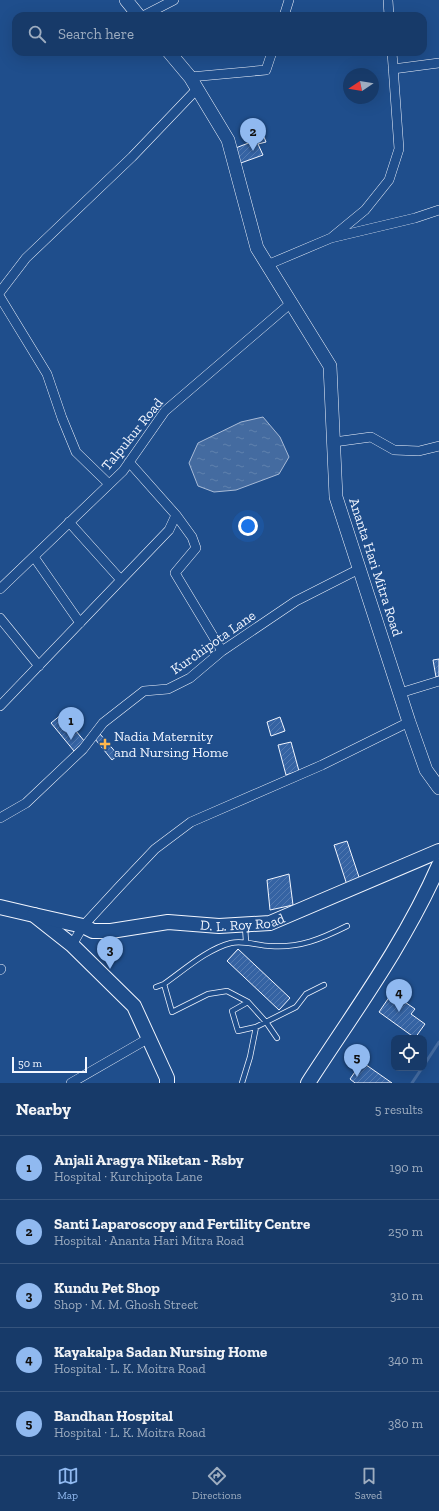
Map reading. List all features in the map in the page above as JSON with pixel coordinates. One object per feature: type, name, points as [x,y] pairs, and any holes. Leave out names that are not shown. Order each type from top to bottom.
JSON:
[{"type":"main road","points":[[126,0],[136,12]]},
{"type":"main road","name":"Ananta Hari Mitra Road","points":[[172,56],[190,77],[228,140],[257,248],[330,366],[336,497],[409,722],[426,770],[439,788]]},
{"type":"main road","name":"D. L. Roy Road","points":[[0,907],[83,926],[93,931],[111,931],[168,922],[219,926],[270,923],[439,851]]},
{"type":"main road","points":[[308,1083],[406,933],[439,865]]},
{"type":"main road","points":[[34,915],[72,945],[134,1006],[167,1078],[167,1083]]},
{"type":"street","points":[[151,12],[174,0]]},
{"type":"street","points":[[285,12],[289,0]]},
{"type":"street","points":[[388,0],[389,12]]},
{"type":"street","points":[[190,77],[266,70],[271,56]]},
{"type":"street","points":[[332,238],[365,210],[389,180],[399,149],[392,56]]},
{"type":"street","points":[[393,68],[439,63]]},
{"type":"street","points":[[0,292],[3,281],[132,157],[197,89]]},
{"type":"street","points":[[267,265],[332,238],[415,218],[439,210]]},
{"type":"street","points":[[0,297],[47,374],[62,418],[76,452],[109,484]]},
{"type":"street","name":"Talpukur Road","points":[[0,589],[123,471],[165,412],[291,304]]},
{"type":"street","points":[[334,442],[371,437],[394,450],[419,451],[439,446]]},
{"type":"street","points":[[129,462],[176,515],[192,537],[196,548],[175,573],[222,651]]},
{"type":"street","points":[[0,706],[169,530],[176,515]]},
{"type":"street","points":[[69,522],[121,580]]},
{"type":"street","points":[[34,556],[80,623]]},
{"type":"street","name":"Kurchipota Lane","points":[[0,818],[26,803],[83,749],[103,723],[144,691],[168,689],[190,678],[222,651],[296,601],[359,569]]},
{"type":"street","points":[[0,618],[39,666]]},
{"type":"street","points":[[400,693],[439,681]]},
{"type":"street","points":[[72,945],[83,926],[155,849],[191,822],[322,765],[409,722]]},
{"type":"street","points":[[71,1083],[149,1038]]},
{"type":"lane","points":[[245,925],[246,942]]},
{"type":"lane","points":[[156,987],[164,984],[218,948],[233,943],[246,942],[271,946],[305,944],[347,926]]},
{"type":"lane","points":[[164,984],[172,1012],[208,994],[227,991],[248,1002],[266,1022],[277,1038]]},
{"type":"lane","points":[[248,1002],[232,1011],[238,1030],[256,1027],[296,1008],[306,994],[324,985]]},
{"type":"lane","points":[[242,1083],[250,1057],[256,1027]]},
{"type":"water","points":[[263,417],[280,437],[289,457],[279,474],[236,490],[214,492],[198,486],[189,463],[198,443],[241,422]]},
{"type":"building","points":[[264,137],[266,142],[258,144],[263,155],[238,164],[233,149]]},
{"type":"building","points":[[439,659],[439,676],[436,677],[433,660]]},
{"type":"building","points":[[62,714],[85,742],[74,751],[51,723]]},
{"type":"building","points":[[280,717],[285,731],[271,736],[267,722]]},
{"type":"building","points":[[100,734],[118,755],[112,760],[95,739]]},
{"type":"building","points":[[291,742],[299,771],[286,775],[278,745]]},
{"type":"building","points":[[347,841],[360,880],[347,885],[334,845]]},
{"type":"building","points":[[289,874],[293,905],[270,910],[267,880]]},
{"type":"building","points":[[238,949],[290,998],[279,1010],[227,961]]},
{"type":"building","points":[[392,993],[415,1009],[411,1014],[425,1024],[417,1035],[411,1035],[379,1012]]},
{"type":"building","points":[[362,1062],[392,1083],[355,1083],[350,1079]]},
{"type":"waterway","points":[[427,1060],[439,1042]]},
{"type":"waterway","points":[[412,1083],[420,1071]]},
{"type":"place","name":"Santi Laparoscopy and Fertility Centre","points":[[253,151]]},
{"type":"place","name":"Anjali Aragya Niketan - Rsby","points":[[71,740]]},
{"type":"place","name":"Nadia Maternity and Nursing Home","points":[[105,744]]},
{"type":"place","name":"Kundu Pet Shop","points":[[110,969]]},
{"type":"place","name":"Kayakalpa Sadan Nursing Home","points":[[399,1012]]},
{"type":"place","name":"Bandhan Hospital","points":[[357,1077]]}]
